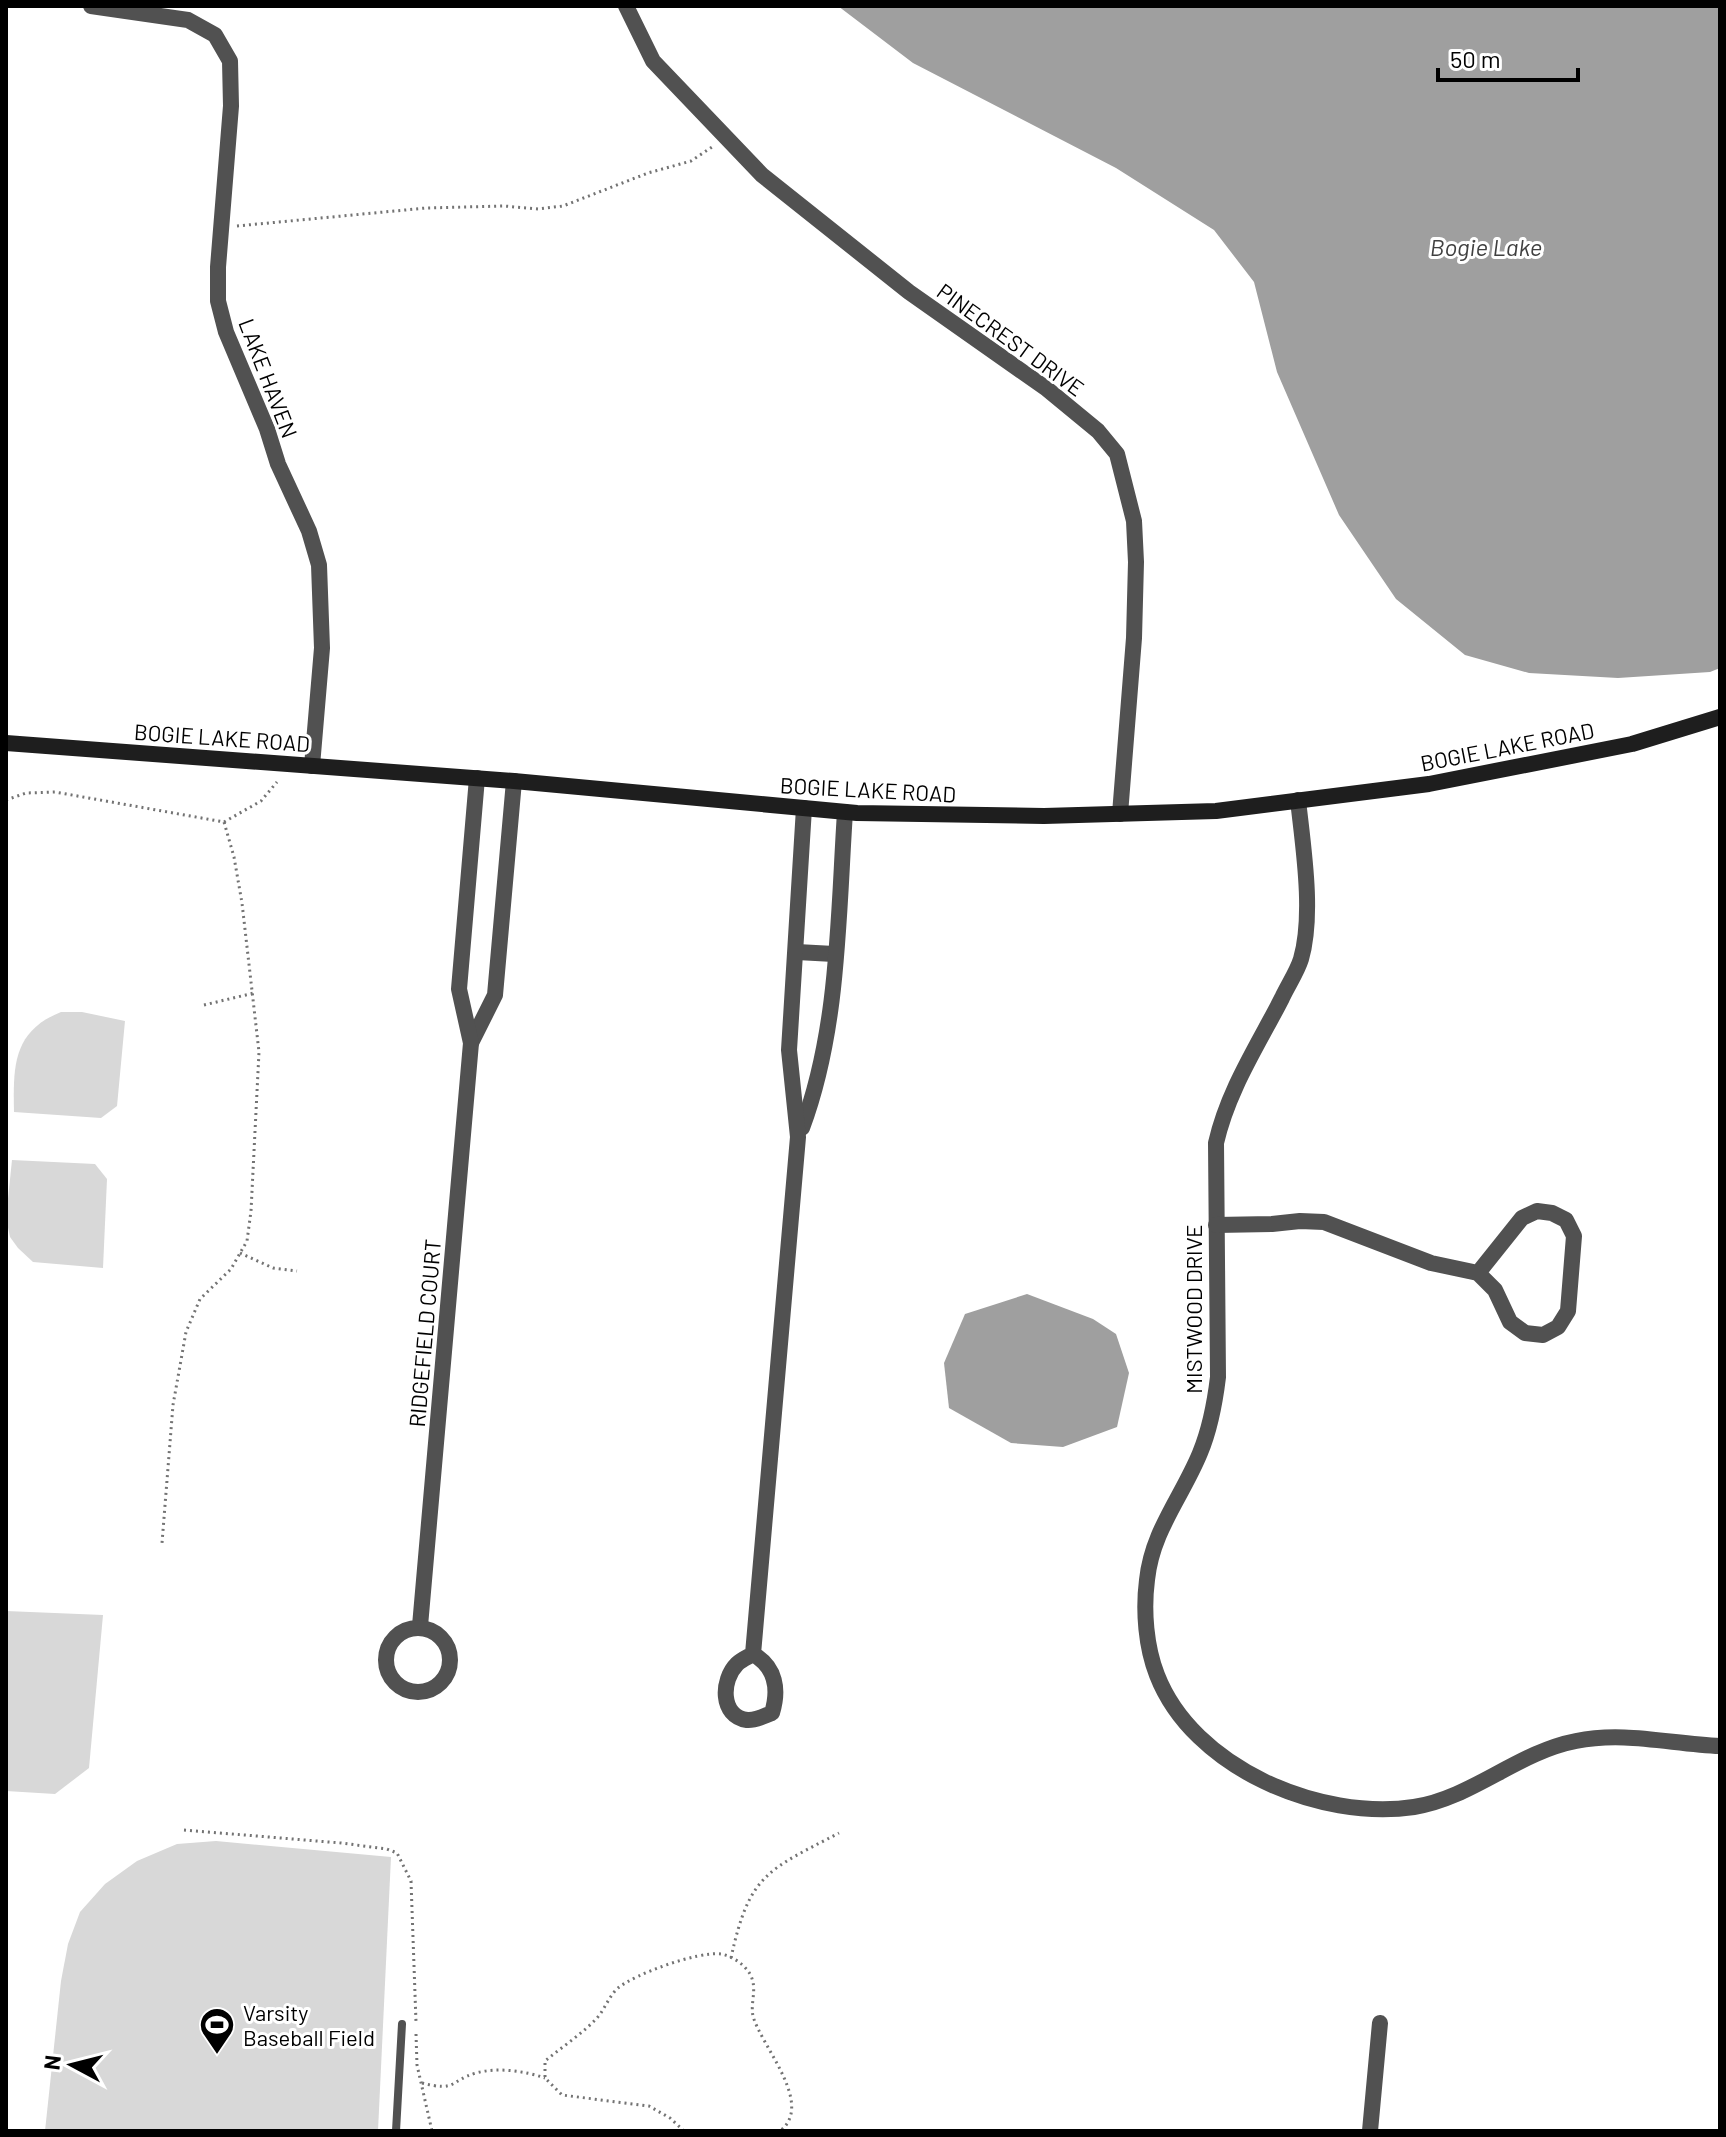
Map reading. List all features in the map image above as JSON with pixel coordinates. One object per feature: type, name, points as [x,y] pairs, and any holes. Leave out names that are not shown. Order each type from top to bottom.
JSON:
[{"type":"main road","name":"BOGIE LAKE ROAD","points":[[6,743],[514,781],[845,812],[978,817],[1216,811],[1429,784],[1632,744],[1720,717]]},
{"type":"street","name":"LAKE HAVEN","points":[[91,6],[188,20],[215,35],[230,61],[231,106],[218,301],[226,332],[267,429],[278,464],[309,531],[319,565],[322,648],[312,766]]},
{"type":"street","name":"PINECREST DRIVE","points":[[626,6],[653,61],[762,175],[909,292],[1047,389],[1098,431],[1117,454],[1134,521],[1136,562],[1134,638],[1120,814]]},
{"type":"street","name":"RIDGEFIELD COURT","points":[[420,1626],[471,1043],[459,989],[477,778]]},
{"type":"street","name":"RIDGEFIELD COURT","points":[[471,1043],[495,995],[514,781]]},
{"type":"street","name":"MISTWOOD DRIVE","points":[[1298,800],[1306,881],[1301,960],[1254,1055],[1238,1080],[1222,1116],[1216,1143],[1219,1354],[1214,1405],[1201,1451],[1155,1539],[1145,1612],[1151,1656],[1158,1678],[1191,1728],[1215,1753],[1284,1790],[1314,1800],[1372,1809],[1415,1806],[1449,1797],[1541,1752],[1573,1741],[1607,1737],[1645,1738],[1720,1746]]},
{"type":"street","points":[[753,1654],[798,1137],[789,1050],[804,808]]},
{"type":"street","points":[[798,1137],[822,1057],[845,812]]},
{"type":"street","points":[[797,952],[834,954]]},
{"type":"street","points":[[1216,1225],[1324,1222],[1431,1263],[1478,1273],[1495,1290],[1510,1322],[1525,1333],[1543,1335],[1558,1327],[1568,1311],[1574,1236],[1566,1220],[1552,1213],[1537,1211],[1522,1218],[1478,1273]]},
{"type":"street","points":[[1370,2131],[1380,2023]]},
{"type":"lane","points":[[396,2131],[402,2024]]},
{"type":"path","points":[[221,225],[260,225],[426,208],[504,206],[538,209],[563,206],[702,156],[723,135]]},
{"type":"path","points":[[6,800],[26,793],[55,792],[224,822],[261,801],[291,765]]},
{"type":"path","points":[[162,1543],[173,1405],[186,1332],[200,1299],[231,1269],[247,1241],[251,1211],[259,1052],[254,993],[234,857],[224,822]]},
{"type":"path","points":[[204,1005],[254,993]]},
{"type":"path","points":[[240,1253],[273,1268],[297,1271]]},
{"type":"path","points":[[184,1830],[341,1843],[397,1853],[411,1881],[417,2065],[432,2131]]},
{"type":"path","points":[[731,1958],[739,1921],[760,1880],[776,1866],[839,1833]]},
{"type":"path","points":[[545,2078],[545,2061],[598,2017],[619,1988],[679,1959],[720,1954],[738,1960],[750,1974],[755,1989],[753,2015],[790,2090],[791,2113],[788,2125],[780,2131]]},
{"type":"path","points":[[421,2083],[446,2088],[473,2074],[495,2070],[545,2078],[562,2095],[649,2106],[670,2118],[684,2131]]},
{"type":"shaded area","points":[[61,1012],[82,1012],[125,1021],[117,1106],[101,1118],[14,1112],[14,1080],[19,1052],[33,1029]]},
{"type":"shaded area","points":[[12,1160],[95,1164],[107,1179],[103,1268],[33,1262],[18,1248],[10,1237],[6,1218]]},
{"type":"shaded area","points":[[6,1611],[103,1615],[89,1768],[55,1794],[6,1791]]},
{"type":"shaded area","name":"Varsity Baseball Field","points":[[216,1841],[391,1857],[378,2131],[45,2131],[61,1981],[68,1944],[80,1912],[105,1884],[137,1861],[177,1844]]},
{"type":"water","name":"Bogie Lake","points":[[838,6],[1720,6],[1720,668],[1710,672],[1618,678],[1529,673],[1465,655],[1396,599],[1339,515],[1277,372],[1254,282],[1214,230],[1116,168],[913,63]]},
{"type":"water","points":[[1027,1294],[1093,1319],[1116,1334],[1129,1373],[1117,1427],[1063,1447],[1011,1443],[949,1408],[944,1363],[965,1314]]},
{"type":"place","name":"Varsity Baseball Field","points":[[217,2056]]}]
